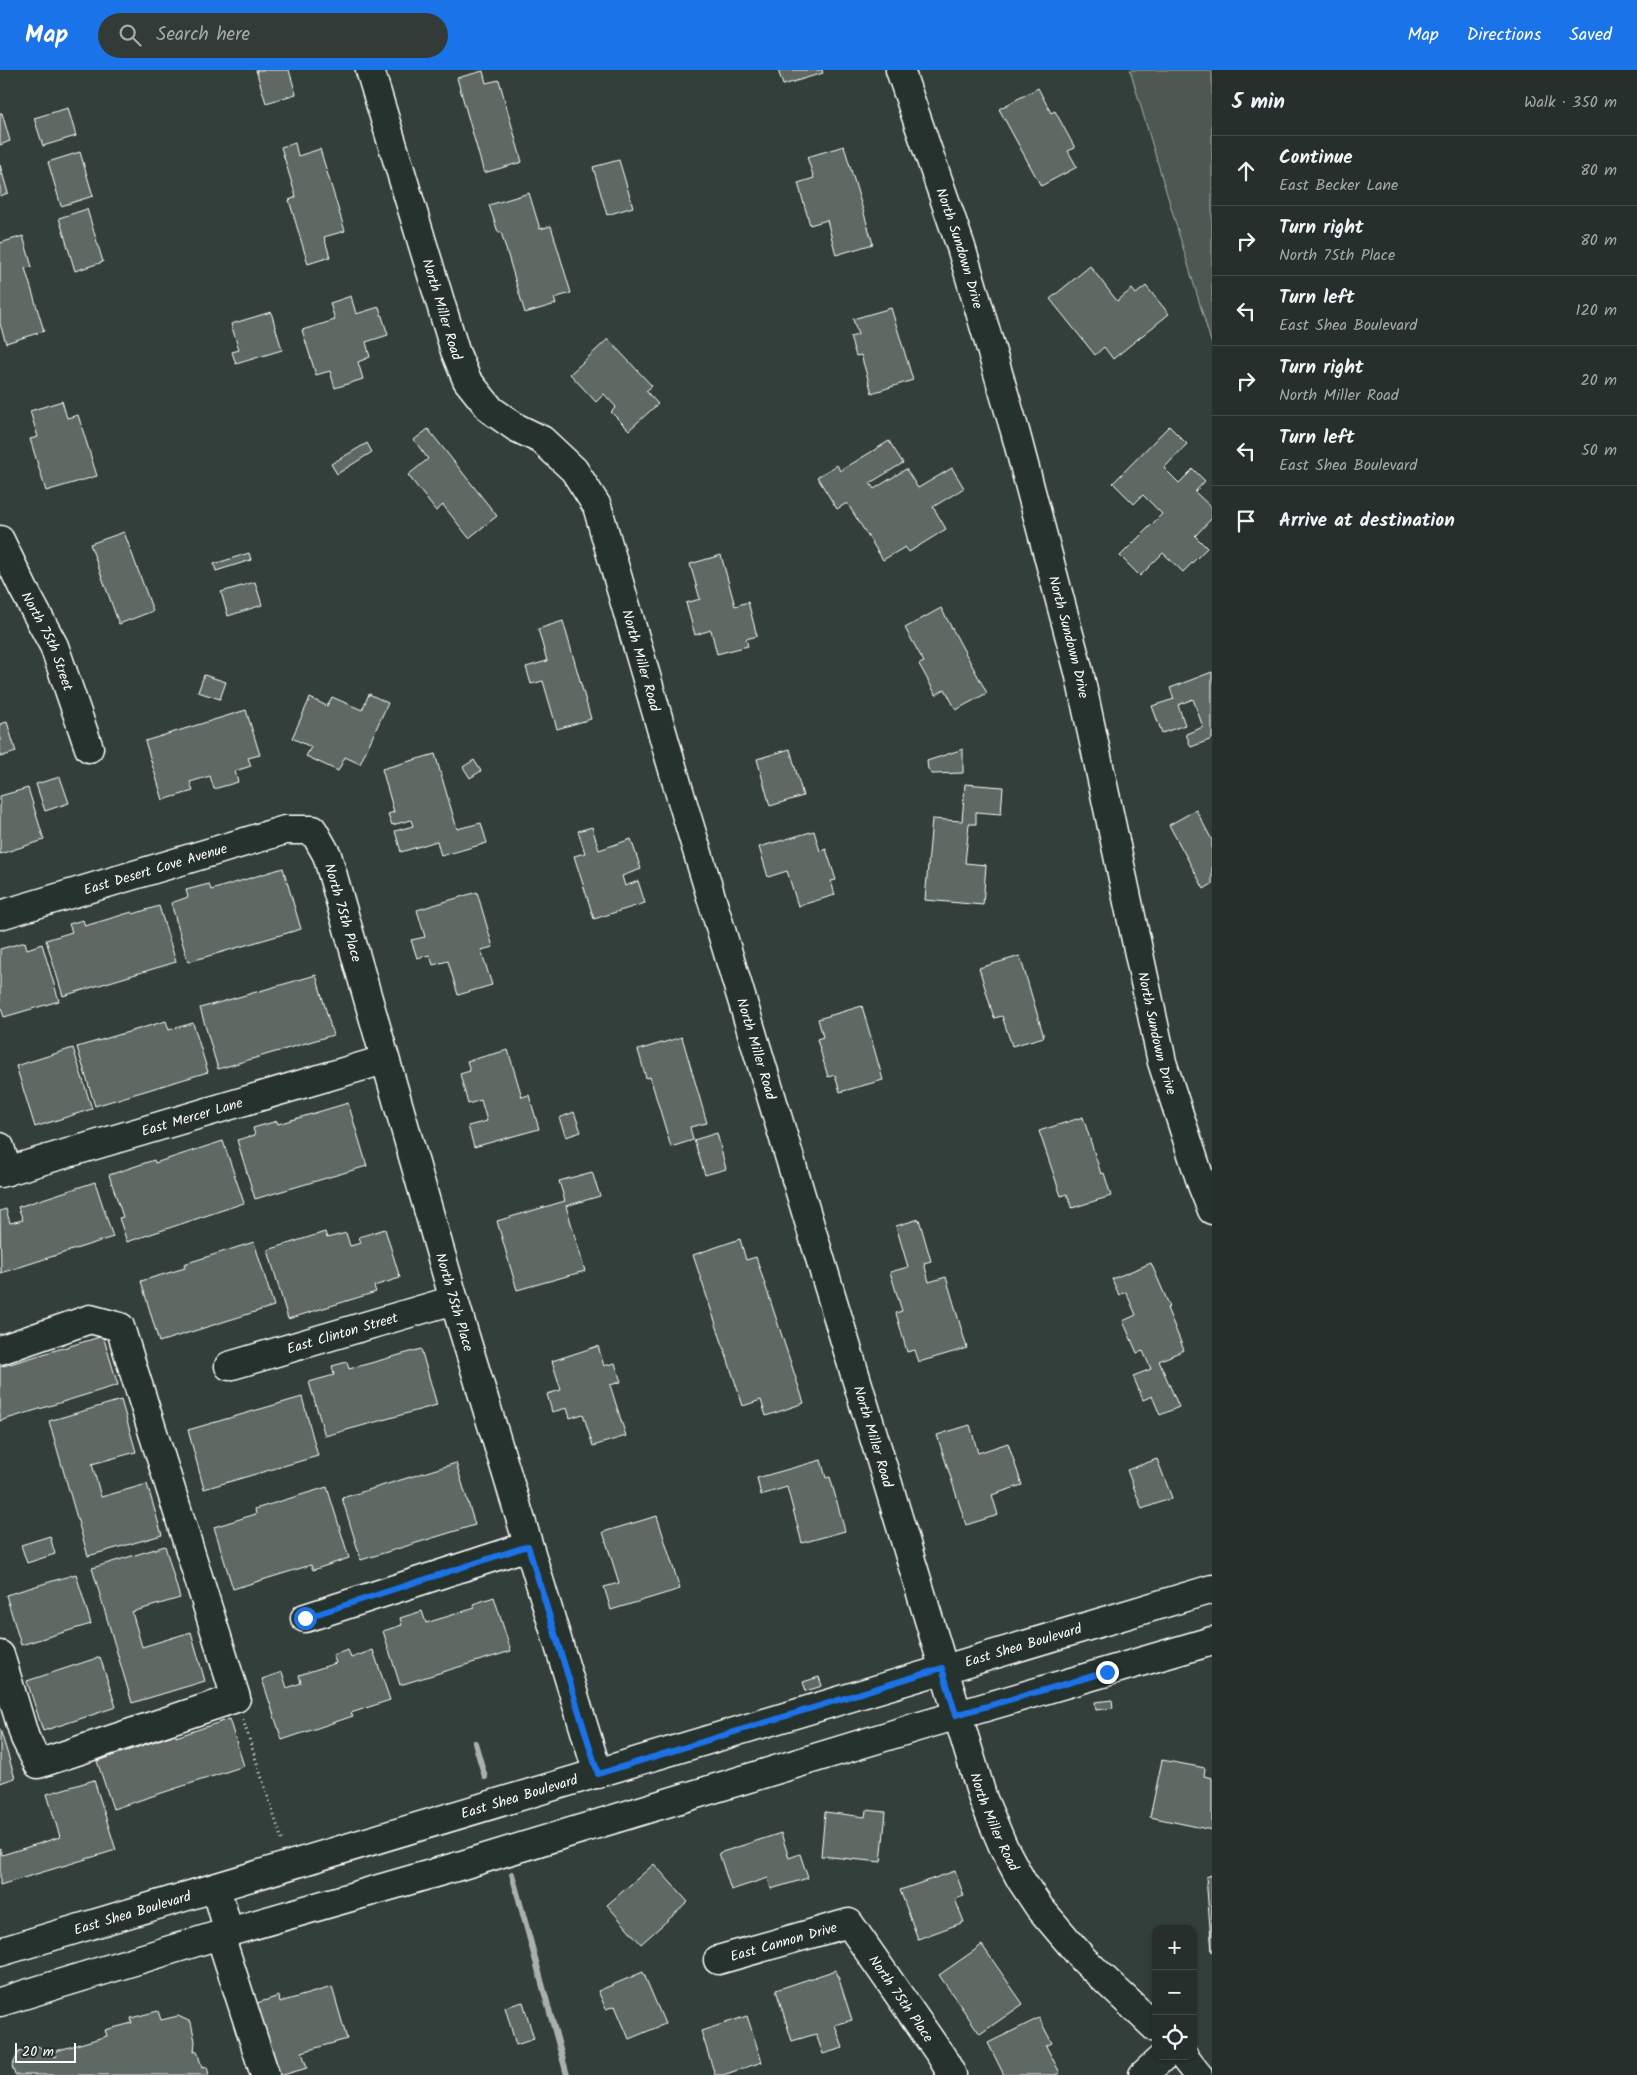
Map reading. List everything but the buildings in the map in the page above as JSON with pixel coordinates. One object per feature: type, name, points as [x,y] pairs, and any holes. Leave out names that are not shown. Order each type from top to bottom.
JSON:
[{"type":"street","name":"North Miller Road","points":[[370,70],[455,351],[468,380],[491,410],[517,428],[542,440],[574,470],[597,506],[680,794],[956,1715],[976,1780],[993,1826],[1021,1880],[1039,1907],[1063,1936],[1152,2024]]},
{"type":"street","name":"North Sundown Drive","points":[[900,70],[961,247],[1015,431],[1079,672],[1164,1068],[1212,1210]]},
{"type":"street","name":"North 75th Street","points":[[0,540],[54,646],[89,748]]},
{"type":"street","name":"East Desert Cove Avenue","points":[[0,915],[285,830],[313,830]]},
{"type":"street","name":"North 75th Place","points":[[313,830],[327,855],[454,1300],[598,1774]]},
{"type":"street","name":"East Mercer Lane","points":[[2,1164],[384,1060]]},
{"type":"street","name":"East Clinton Street","points":[[229,1366],[454,1300]]},
{"type":"street","points":[[0,1350],[90,1319],[120,1327],[236,1698],[38,1764],[25,1738],[0,1655]]},
{"type":"street","points":[[305,1618],[528,1546]]},
{"type":"street","name":"East Shea Boulevard","points":[[0,1952],[598,1774],[942,1668],[1212,1589]]},
{"type":"street","points":[[0,2002],[225,1933],[465,1864],[956,1715],[1212,1641]]},
{"type":"street","points":[[216,1888],[225,1933],[265,2075]]},
{"type":"street","name":"North 75th Place","points":[[849,1923],[952,2075]]},
{"type":"street","name":"East Cannon Drive","points":[[718,1960],[849,1923]]},
{"type":"street","points":[[1143,2075],[1160,2060]]},
{"type":"street","points":[[1186,2060],[1198,2075]]},
{"type":"path","points":[[236,1698],[290,1866]]},
{"type":"shaded area","points":[[1130,70],[1212,70],[1212,345]]},
{"type":"waterway","points":[[475,1743],[485,1777]]},
{"type":"waterway","points":[[512,1874],[567,2075]]},
{"type":"route","points":[[305,1618],[528,1546],[598,1774],[942,1668],[956,1715],[1107,1672]]}]
